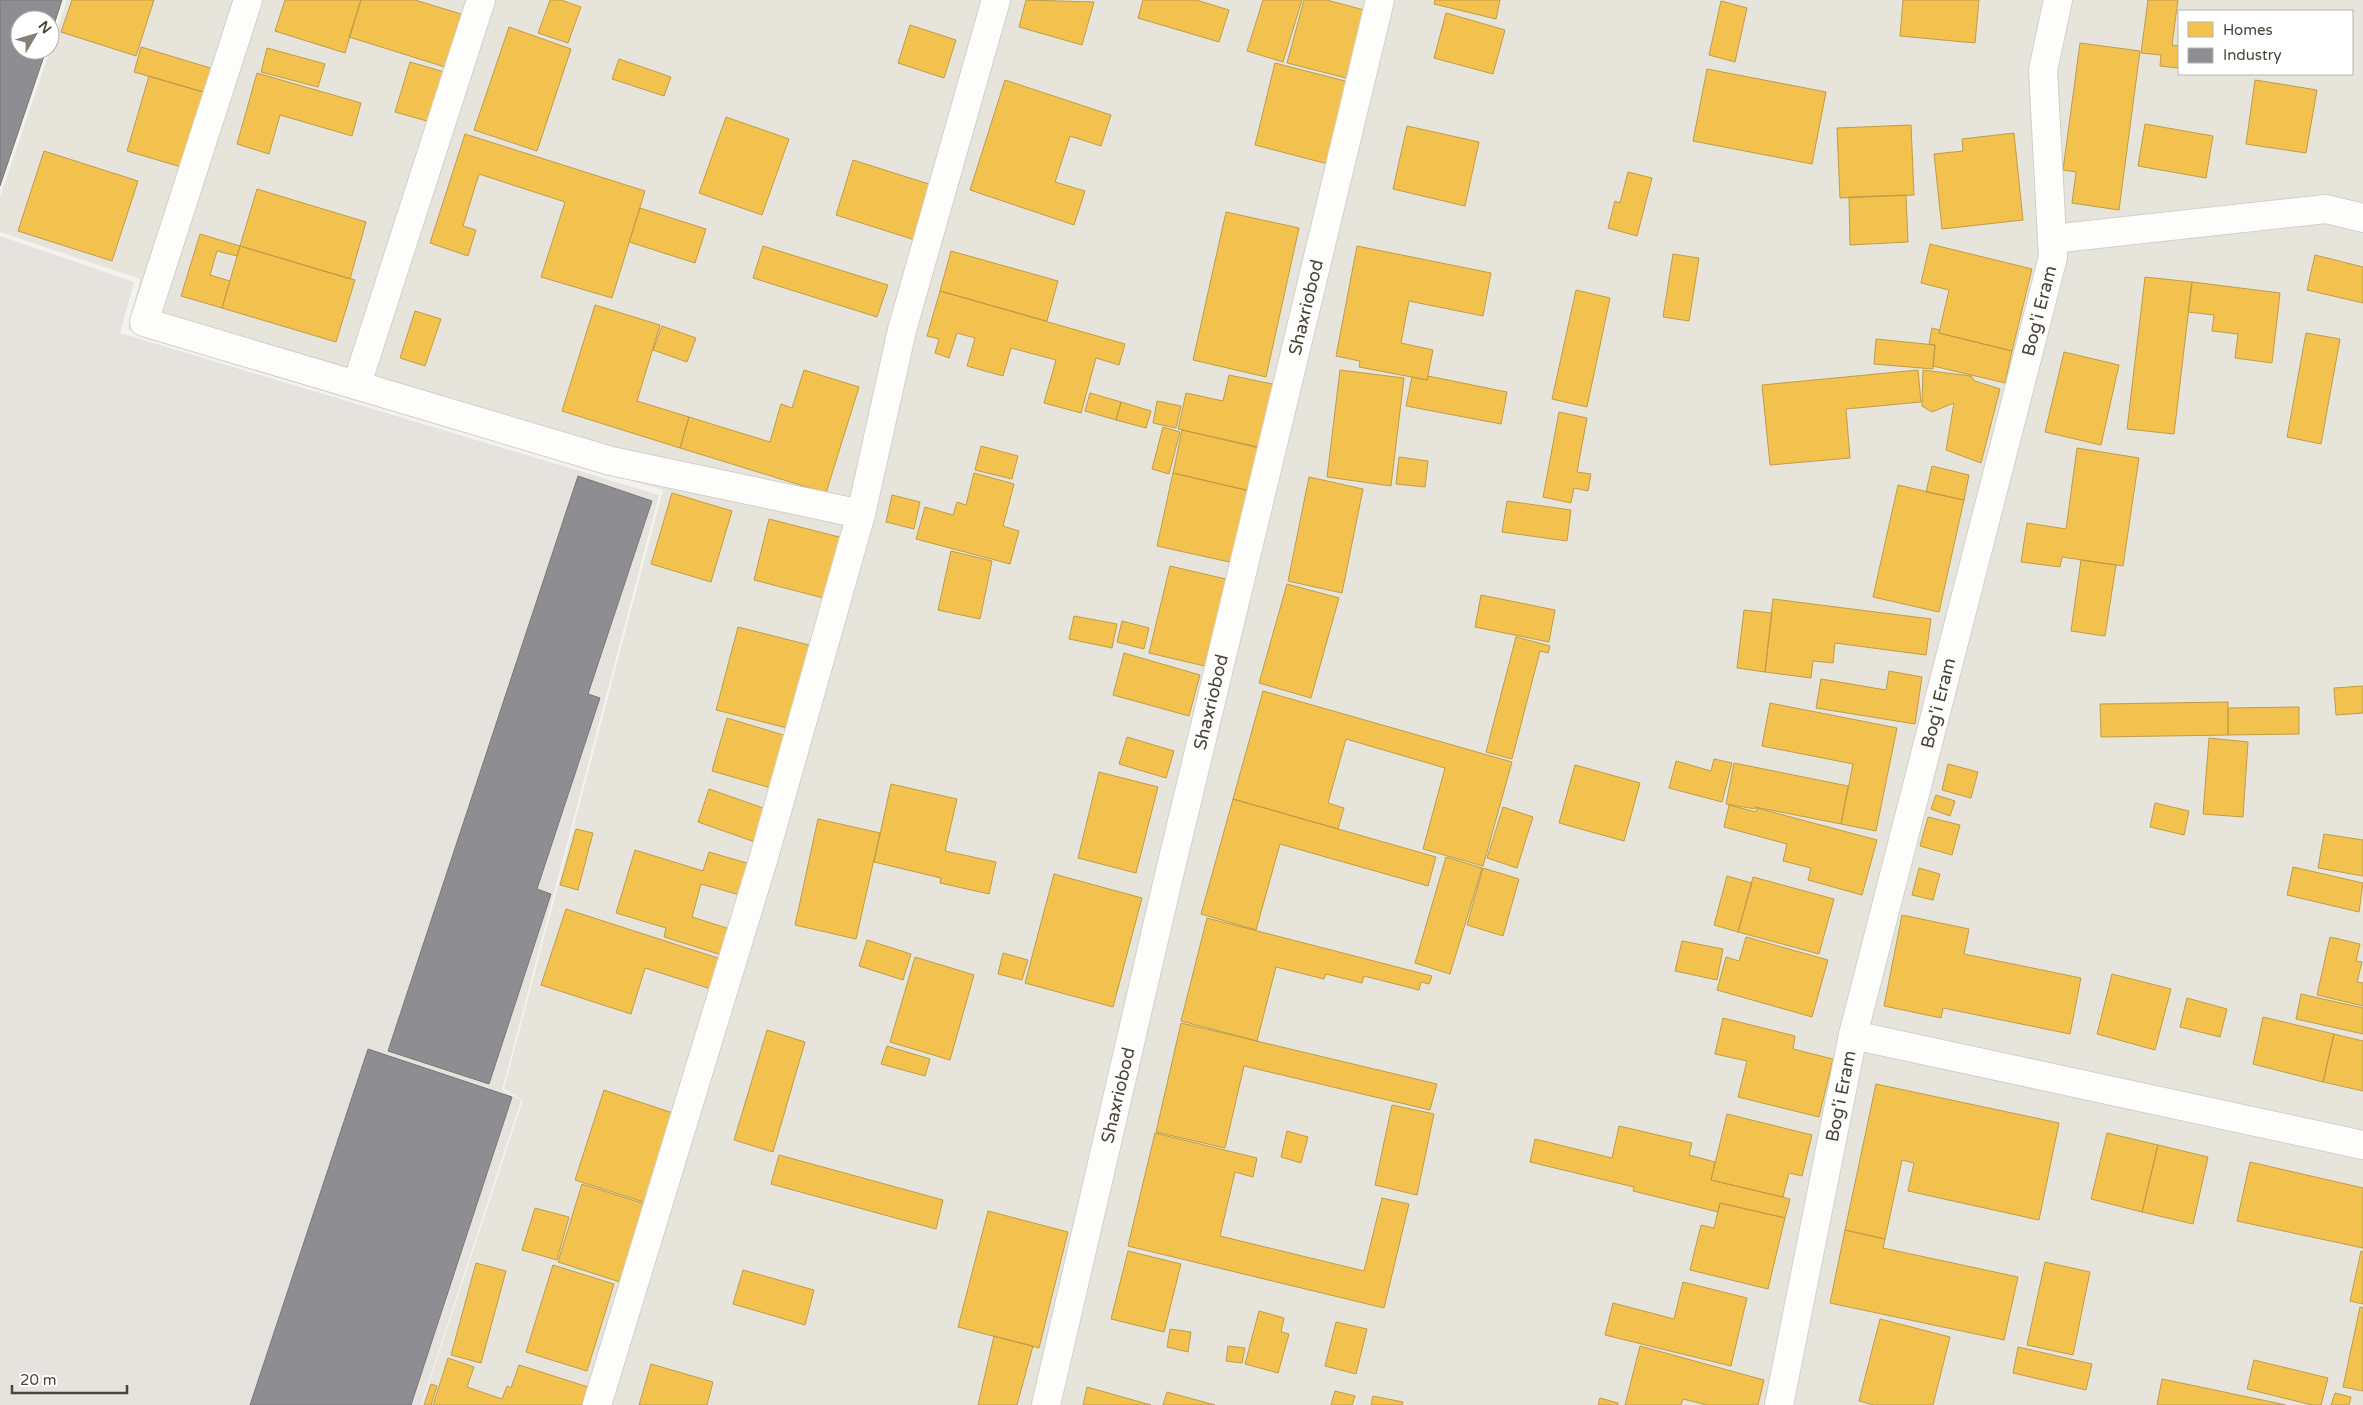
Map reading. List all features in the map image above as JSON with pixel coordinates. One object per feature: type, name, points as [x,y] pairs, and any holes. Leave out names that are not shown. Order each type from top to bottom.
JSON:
[{"type":"street","points":[[248,0],[144,322],[611,462],[861,514]]},
{"type":"street","points":[[356,384],[481,0]]},
{"type":"street","points":[[597,1405],[764,857],[861,514],[902,330],[996,0]]},
{"type":"street","name":"Shaxriobod","points":[[1046,1405],[1166,888],[1380,0]]},
{"type":"street","name":"Bog'i Eram","points":[[1779,1405],[1853,1035],[2053,257],[2043,70],[2058,0]]},
{"type":"street","points":[[2052,239],[2326,209],[2363,218]]},
{"type":"street","points":[[1853,1035],[2363,1145]]},
{"type":"shaded area","points":[[67,0],[2363,0],[2363,1405],[422,1405],[523,1100],[504,1089],[663,490],[128,329],[140,279],[0,232],[0,197],[47,60],[60,60],[60,21]]},
{"type":"shaded area","points":[[0,236],[134,282],[120,333],[659,495],[502,1090],[521,1100],[421,1405],[0,1405]]},
{"type":"building: Homes","points":[[72,0],[154,0],[136,56],[61,32]]},
{"type":"building: Homes","points":[[285,0],[361,0],[345,53],[275,31]]},
{"type":"building: Homes","points":[[361,0],[415,0],[461,14],[445,67],[349,37]]},
{"type":"building: Homes","points":[[550,0],[561,0],[581,7],[568,43],[538,33]]},
{"type":"building: Homes","points":[[1026,0],[1094,2],[1082,45],[1019,27]]},
{"type":"building: Homes","points":[[1143,0],[1196,0],[1229,10],[1219,42],[1138,18]]},
{"type":"building: Homes","points":[[1263,0],[1302,0],[1283,62],[1247,51]]},
{"type":"building: Homes","points":[[1304,0],[1327,0],[1364,10],[1346,78],[1287,63]]},
{"type":"building: Homes","points":[[1435,0],[1500,0],[1496,19],[1434,4]]},
{"type":"building: Homes","points":[[1903,0],[1979,0],[1975,43],[1900,36]]},
{"type":"building: Homes","points":[[2148,0],[2178,0],[2172,45],[2178,46],[2178,68],[2160,66],[2161,55],[2141,53]]},
{"type":"building: Homes","points":[[1721,1],[1747,8],[1735,62],[1709,55]]},
{"type":"building: Homes","points":[[1446,13],[1505,30],[1493,74],[1434,58]]},
{"type":"building: Homes","points":[[910,25],[956,40],[944,78],[898,63]]},
{"type":"building: Homes","points":[[509,27],[571,49],[537,151],[474,130]]},
{"type":"building: Homes","points":[[2080,43],[2140,51],[2119,210],[2072,203],[2076,172],[2063,170]]},
{"type":"building: Homes","points":[[141,47],[217,70],[210,94],[134,72]]},
{"type":"building: Homes","points":[[267,48],[325,64],[318,87],[261,72]]},
{"type":"building: Homes","points":[[619,59],[671,77],[664,96],[612,79]]},
{"type":"building: Homes","points":[[410,62],[448,73],[434,123],[395,112]]},
{"type":"building: Homes","points":[[1275,63],[1349,82],[1328,164],[1255,145]]},
{"type":"building: Homes","points":[[1707,69],[1826,92],[1812,164],[1693,141]]},
{"type":"building: Homes","points":[[257,73],[361,103],[352,136],[280,115],[269,154],[237,144]]},
{"type":"building: Homes","points":[[149,76],[210,94],[188,169],[127,151]]},
{"type":"building: Homes","points":[[1005,80],[1111,115],[1101,146],[1070,136],[1055,182],[1085,191],[1074,225],[970,190]]},
{"type":"building: Homes","points":[[2255,80],[2317,90],[2306,153],[2246,144]]},
{"type":"building: Homes","points":[[726,117],[789,139],[762,215],[699,193]]},
{"type":"building: Homes","points":[[2145,124],[2213,136],[2206,178],[2138,166]]},
{"type":"building: Homes","points":[[1911,125],[1914,195],[1840,198],[1837,128]]},
{"type":"building: Homes","points":[[1407,126],[1479,142],[1465,206],[1393,189]]},
{"type":"building: Homes","points":[[2014,133],[2023,220],[1942,229],[1934,154],[1963,151],[1962,139]]},
{"type":"building: Homes","points":[[465,134],[645,191],[612,298],[541,277],[565,202],[479,174],[463,226],[476,230],[468,256],[430,243]]},
{"type":"building: Homes","points":[[44,151],[138,181],[112,261],[18,231]]},
{"type":"building: Homes","points":[[853,160],[932,185],[915,240],[836,215]]},
{"type":"building: Homes","points":[[1628,172],[1652,178],[1637,236],[1608,228],[1615,201],[1620,203]]},
{"type":"building: Homes","points":[[257,189],[366,222],[350,279],[240,246]]},
{"type":"building: Homes","points":[[1906,195],[1908,242],[1850,245],[1849,197]]},
{"type":"building: Homes","points":[[640,208],[706,229],[695,263],[629,242]]},
{"type":"building: Homes","points":[[1226,212],[1299,228],[1266,377],[1193,360]]},
{"type":"building: Homes","points":[[200,234],[240,246],[237,256],[217,251],[210,275],[230,281],[222,308],[181,296]]},
{"type":"building: Homes","points":[[1930,244],[2032,269],[2012,351],[1939,333],[1949,290],[1921,283]]},
{"type":"building: Homes","points":[[240,246],[355,280],[336,342],[222,308]]},
{"type":"building: Homes","points":[[763,246],[888,285],[877,317],[753,278]]},
{"type":"building: Homes","points":[[1357,246],[1491,273],[1483,316],[1409,301],[1401,343],[1433,350],[1427,380],[1359,367],[1360,361],[1336,356]]},
{"type":"building: Homes","points":[[951,251],[1058,281],[1047,321],[940,291]]},
{"type":"building: Homes","points":[[1673,254],[1699,258],[1689,321],[1663,317]]},
{"type":"building: Homes","points":[[2315,255],[2363,267],[2363,303],[2307,290]]},
{"type":"building: Homes","points":[[2145,277],[2192,282],[2174,434],[2127,429]]},
{"type":"building: Homes","points":[[2192,282],[2280,293],[2272,363],[2235,358],[2238,334],[2212,331],[2214,315],[2188,312]]},
{"type":"building: Homes","points":[[1576,290],[1610,298],[1587,407],[1552,399]]},
{"type":"building: Homes","points":[[940,291],[1125,344],[1119,365],[1096,358],[1081,413],[1044,403],[1056,360],[1011,348],[1003,376],[967,366],[975,338],[957,333],[949,358],[935,353],[939,339],[927,336]]},
{"type":"building: Homes","points":[[595,305],[660,325],[637,401],[689,417],[680,448],[562,411]]},
{"type":"building: Homes","points":[[415,311],[441,319],[425,366],[400,358]]},
{"type":"building: Homes","points":[[662,326],[696,338],[687,362],[653,350]]},
{"type":"building: Homes","points":[[1932,328],[1940,330],[1939,333],[2012,351],[2005,383],[1933,366],[1935,345],[1929,344]]},
{"type":"building: Homes","points":[[2306,333],[2340,339],[2321,444],[2287,437]]},
{"type":"building: Homes","points":[[1876,339],[1935,345],[1933,369],[1874,364]]},
{"type":"building: Homes","points":[[2064,352],[2119,365],[2101,445],[2045,432]]},
{"type":"building: Homes","points":[[804,370],[859,387],[826,493],[680,448],[689,417],[770,442],[781,404],[792,408]]},
{"type":"building: Homes","points":[[1340,370],[1404,378],[1391,486],[1327,477]]},
{"type":"building: Homes","points":[[1918,370],[1921,402],[1846,409],[1850,458],[1770,465],[1762,385]]},
{"type":"building: Homes","points":[[1923,370],[1971,376],[1975,381],[2000,389],[1981,463],[1946,450],[1954,403],[1932,412],[1922,406]]},
{"type":"building: Homes","points":[[1229,375],[1277,385],[1263,448],[1178,429],[1186,393],[1223,401]]},
{"type":"building: Homes","points":[[1428,376],[1507,392],[1501,424],[1406,406],[1412,377],[1427,380]]},
{"type":"building: Homes","points":[[1090,393],[1121,402],[1116,420],[1085,411]]},
{"type":"building: Homes","points":[[1157,401],[1181,406],[1176,428],[1153,423]]},
{"type":"building: Homes","points":[[1121,402],[1151,411],[1146,428],[1116,420]]},
{"type":"building: Homes","points":[[1559,412],[1587,418],[1577,472],[1591,474],[1588,491],[1574,488],[1571,503],[1543,497]]},
{"type":"building: Homes","points":[[1163,427],[1180,432],[1169,474],[1152,469]]},
{"type":"building: Homes","points":[[1182,430],[1259,448],[1250,491],[1173,473]]},
{"type":"building: Homes","points":[[981,446],[1018,456],[1012,479],[975,470]]},
{"type":"building: Homes","points":[[2077,448],[2139,458],[2123,566],[2062,557],[2060,567],[2021,562],[2027,523],[2066,529]]},
{"type":"building: Homes","points":[[1399,457],[1428,461],[1425,487],[1396,484]]},
{"type":"building: Homes","points":[[1932,466],[1969,475],[1964,500],[1926,492]]},
{"type":"building: Homes","points":[[974,473],[1014,484],[1003,526],[1019,531],[1010,564],[916,539],[925,507],[953,515],[957,502],[966,505]]},
{"type":"building: Homes","points":[[1173,473],[1250,491],[1234,563],[1157,546]]},
{"type":"building: Homes","points":[[1309,477],[1363,489],[1342,593],[1288,581]]},
{"type":"building: Homes","points":[[1898,485],[1964,500],[1939,612],[1873,597]]},
{"type":"building: Homes","points":[[672,493],[732,511],[711,582],[651,564]]},
{"type":"building: Homes","points":[[892,495],[920,502],[914,529],[886,522]]},
{"type":"building: Homes","points":[[1507,501],[1571,510],[1567,541],[1502,532]]},
{"type":"building: Homes","points":[[769,519],[843,538],[827,599],[754,580]]},
{"type":"building: Homes","points":[[951,551],[992,561],[980,619],[938,610]]},
{"type":"building: Homes","points":[[2081,560],[2116,565],[2105,636],[2071,631]]},
{"type":"building: Homes","points":[[1170,566],[1230,580],[1209,667],[1149,653]]},
{"type":"building: Homes","points":[[1287,584],[1339,598],[1311,698],[1259,683]]},
{"type":"building: Homes","points":[[1481,595],[1555,610],[1549,642],[1475,627]]},
{"type":"building: Homes","points":[[1773,599],[1931,619],[1926,655],[1835,643],[1833,663],[1813,661],[1811,678],[1765,672]]},
{"type":"building: Homes","points":[[1744,610],[1772,613],[1765,672],[1737,668]]},
{"type":"building: Homes","points":[[1074,616],[1117,624],[1112,648],[1069,639]]},
{"type":"building: Homes","points":[[1122,621],[1149,628],[1144,649],[1117,642]]},
{"type":"building: Homes","points":[[738,627],[817,647],[795,730],[716,710]]},
{"type":"building: Homes","points":[[1516,637],[1550,646],[1548,653],[1540,651],[1512,759],[1486,752]]},
{"type":"building: Homes","points":[[1124,653],[1200,675],[1189,716],[1113,695]]},
{"type":"building: Homes","points":[[1889,671],[1922,677],[1915,724],[1816,708],[1821,679],[1886,690]]},
{"type":"building: Homes","points":[[2363,686],[2363,713],[2336,715],[2334,688]]},
{"type":"building: Homes","points":[[1263,691],[1512,762],[1483,866],[1423,849],[1445,768],[1346,739],[1328,803],[1344,808],[1338,829],[1233,799]]},
{"type":"building: Homes","points":[[2228,702],[2228,735],[2101,737],[2100,704]]},
{"type":"building: Homes","points":[[1770,703],[1897,728],[1876,831],[1841,824],[1853,764],[1762,746]]},
{"type":"building: Homes","points":[[2299,707],[2299,734],[2228,735],[2228,708]]},
{"type":"building: Homes","points":[[727,718],[793,738],[778,790],[712,771]]},
{"type":"building: Homes","points":[[1127,737],[1174,751],[1166,778],[1119,764]]},
{"type":"building: Homes","points":[[2209,738],[2248,742],[2243,817],[2203,814]]},
{"type":"building: Homes","points":[[1714,759],[1732,763],[1722,802],[1669,788],[1676,761],[1711,771]]},
{"type":"building: Homes","points":[[1734,763],[1848,786],[1841,824],[1755,807],[1755,809],[1726,804]]},
{"type":"building: Homes","points":[[1948,764],[1978,772],[1971,798],[1942,790]]},
{"type":"building: Homes","points":[[1575,765],[1640,783],[1624,841],[1559,823]]},
{"type":"building: Homes","points":[[1099,772],[1158,787],[1136,873],[1078,858]]},
{"type":"building: Homes","points":[[891,784],[957,799],[945,851],[996,862],[989,894],[940,883],[941,878],[874,862]]},
{"type":"building: Homes","points":[[709,789],[766,809],[755,842],[698,822]]},
{"type":"building: Homes","points":[[1936,795],[1955,801],[1950,816],[1931,809]]},
{"type":"building: Homes","points":[[1233,799],[1436,857],[1428,886],[1280,844],[1256,930],[1201,914]]},
{"type":"building: Homes","points":[[2155,803],[2189,811],[2184,835],[2150,827]]},
{"type":"building: Homes","points":[[1729,805],[1756,812],[1757,808],[1877,840],[1862,895],[1808,880],[1811,868],[1783,861],[1787,844],[1724,827]]},
{"type":"building: Homes","points":[[1503,807],[1533,817],[1517,868],[1487,858]]},
{"type":"building: Homes","points":[[1928,817],[1960,825],[1952,855],[1920,846]]},
{"type":"building: Homes","points":[[818,819],[880,833],[856,939],[795,925]]},
{"type":"building: Homes","points":[[576,829],[593,833],[578,890],[560,885]]},
{"type":"building: Homes","points":[[2324,834],[2363,840],[2363,876],[2318,868]]},
{"type":"building: Homes","points":[[635,850],[703,871],[709,852],[750,864],[740,895],[701,884],[692,917],[733,930],[725,956],[664,937],[666,928],[616,913]]},
{"type":"building: Homes","points":[[1446,857],[1482,868],[1450,974],[1415,963]]},
{"type":"building: Homes","points":[[2293,867],[2363,883],[2359,912],[2287,895]]},
{"type":"building: Homes","points":[[1483,868],[1519,879],[1503,936],[1467,925]]},
{"type":"building: Homes","points":[[1919,868],[1940,874],[1933,900],[1912,895]]},
{"type":"building: Homes","points":[[1054,874],[1142,898],[1113,1007],[1025,983]]},
{"type":"building: Homes","points":[[1727,876],[1752,883],[1738,932],[1714,925]]},
{"type":"building: Homes","points":[[1753,877],[1834,899],[1819,954],[1738,932]]},
{"type":"building: Homes","points":[[566,909],[721,959],[711,989],[645,968],[631,1014],[541,985]]},
{"type":"building: Homes","points":[[1902,915],[1969,929],[1964,954],[2081,978],[2070,1034],[1943,1008],[1941,1018],[1884,1006]]},
{"type":"building: Homes","points":[[1207,918],[1432,976],[1429,984],[1421,982],[1419,990],[1364,976],[1362,983],[1326,974],[1324,979],[1276,967],[1257,1041],[1181,1021]]},
{"type":"building: Homes","points":[[1746,937],[1828,960],[1812,1017],[1717,990],[1726,957],[1739,961]]},
{"type":"building: Homes","points":[[2330,937],[2360,944],[2356,961],[2362,962],[2357,982],[2363,983],[2363,1006],[2317,995]]},
{"type":"building: Homes","points":[[867,940],[911,954],[903,980],[859,966]]},
{"type":"building: Homes","points":[[1682,941],[1723,949],[1717,980],[1675,971]]},
{"type":"building: Homes","points":[[1003,953],[1028,960],[1022,980],[998,974]]},
{"type":"building: Homes","points":[[915,957],[974,975],[950,1060],[890,1042]]},
{"type":"building: Homes","points":[[2112,974],[2171,989],[2155,1050],[2097,1034]]},
{"type":"building: Homes","points":[[2301,994],[2363,1008],[2363,1034],[2296,1019]]},
{"type":"building: Homes","points":[[2187,998],[2227,1009],[2220,1037],[2180,1027]]},
{"type":"building: Homes","points":[[2263,1017],[2334,1034],[2323,1082],[2253,1064]]},
{"type":"building: Homes","points":[[1723,1018],[1795,1036],[1793,1049],[1833,1059],[1819,1117],[1738,1097],[1747,1061],[1715,1054]]},
{"type":"building: Homes","points":[[1181,1023],[1437,1084],[1430,1110],[1244,1066],[1225,1148],[1156,1132]]},
{"type":"building: Homes","points":[[767,1030],[805,1042],[773,1152],[734,1140]]},
{"type":"building: Homes","points":[[2334,1034],[2363,1041],[2363,1091],[2323,1082]]},
{"type":"building: Homes","points":[[887,1046],[930,1059],[925,1076],[881,1064]]},
{"type":"building: Homes","points":[[1876,1084],[2059,1123],[2039,1220],[1908,1191],[1914,1163],[1902,1160],[1885,1239],[1845,1230]]},
{"type":"building: Homes","points":[[604,1090],[679,1115],[650,1204],[575,1180]]},
{"type":"building: Homes","points":[[1392,1105],[1434,1114],[1417,1195],[1375,1185]]},
{"type":"building: Homes","points":[[1727,1114],[1812,1135],[1802,1176],[1789,1173],[1783,1197],[1711,1180]]},
{"type":"building: Homes","points":[[1619,1126],[1692,1143],[1689,1155],[1715,1162],[1711,1180],[1790,1199],[1785,1218],[1720,1203],[1718,1212],[1633,1191],[1634,1187],[1530,1162],[1535,1139],[1612,1158]]},
{"type":"building: Homes","points":[[1287,1131],[1308,1137],[1301,1163],[1281,1157]]},
{"type":"building: Homes","points":[[1155,1133],[1257,1158],[1253,1177],[1235,1172],[1220,1236],[1364,1271],[1382,1198],[1409,1204],[1384,1308],[1128,1246]]},
{"type":"building: Homes","points":[[2107,1133],[2158,1145],[2142,1212],[2091,1199]]},
{"type":"building: Homes","points":[[2158,1145],[2208,1157],[2193,1224],[2142,1212]]},
{"type":"building: Homes","points":[[779,1155],[943,1200],[936,1229],[771,1184]]},
{"type":"building: Homes","points":[[2250,1162],[2363,1188],[2363,1248],[2237,1221]]},
{"type":"building: Homes","points":[[582,1184],[648,1205],[623,1283],[558,1262]]},
{"type":"building: Homes","points":[[1720,1203],[1785,1218],[1768,1289],[1690,1270],[1701,1225],[1714,1228]]},
{"type":"building: Homes","points":[[535,1208],[569,1217],[557,1260],[522,1250]]},
{"type":"building: Homes","points":[[988,1211],[1068,1232],[1039,1348],[958,1327]]},
{"type":"building: Homes","points":[[1845,1230],[1885,1239],[1883,1248],[2018,1277],[2004,1340],[1830,1303]]},
{"type":"building: Homes","points":[[1128,1251],[1181,1264],[1164,1332],[1111,1319]]},
{"type":"building: Homes","points":[[2361,1251],[2363,1252],[2363,1304],[2350,1301]]},
{"type":"building: Homes","points":[[2045,1262],[2090,1272],[2073,1355],[2027,1345]]},
{"type":"building: Homes","points":[[476,1263],[506,1271],[481,1363],[451,1355]]},
{"type":"building: Homes","points":[[553,1265],[614,1284],[587,1371],[526,1352]]},
{"type":"building: Homes","points":[[743,1270],[814,1290],[805,1325],[733,1304]]},
{"type":"building: Homes","points":[[1683,1282],[1747,1298],[1731,1366],[1605,1335],[1613,1303],[1674,1319]]},
{"type":"building: Homes","points":[[2360,1307],[2363,1308],[2363,1391],[2343,1387]]},
{"type":"building: Homes","points":[[1259,1311],[1284,1318],[1281,1332],[1289,1334],[1278,1373],[1245,1364]]},
{"type":"building: Homes","points":[[1880,1319],[1950,1337],[1933,1405],[1874,1405],[1859,1401]]},
{"type":"building: Homes","points":[[1336,1322],[1367,1329],[1356,1374],[1325,1366]]},
{"type":"building: Homes","points":[[1170,1329],[1191,1332],[1188,1352],[1167,1347]]},
{"type":"building: Homes","points":[[994,1336],[1033,1346],[1017,1405],[978,1405]]},
{"type":"building: Homes","points":[[1228,1346],[1245,1348],[1242,1363],[1226,1361]]},
{"type":"building: Homes","points":[[1640,1346],[1764,1380],[1758,1405],[1707,1405],[1683,1399],[1681,1405],[1625,1405]]},
{"type":"building: Homes","points":[[2018,1347],[2092,1364],[2086,1390],[2013,1373]]},
{"type":"building: Homes","points":[[448,1358],[474,1367],[467,1387],[502,1399],[507,1386],[511,1388],[519,1365],[588,1387],[582,1405],[433,1405]]},
{"type":"building: Homes","points":[[2254,1360],[2328,1378],[2321,1405],[2312,1405],[2247,1389]]},
{"type":"building: Homes","points":[[651,1364],[713,1382],[707,1405],[639,1405]]},
{"type":"building: Homes","points":[[2162,1379],[2286,1405],[2157,1405]]},
{"type":"building: Homes","points":[[431,1384],[437,1386],[431,1405],[424,1405]]},
{"type":"building: Homes","points":[[1087,1387],[1151,1405],[1083,1405]]},
{"type":"building: Homes","points":[[1335,1391],[1355,1396],[1352,1405],[1331,1405]]},
{"type":"building: Homes","points":[[1167,1392],[1215,1405],[1163,1405]]},
{"type":"building: Homes","points":[[2335,1393],[2351,1397],[2349,1405],[2331,1405]]},
{"type":"building: Homes","points":[[1373,1396],[1403,1402],[1402,1405],[1371,1405]]},
{"type":"building: Homes","points":[[1600,1398],[1618,1403],[1618,1405],[1598,1405]]},
{"type":"building: Industry","points":[[0,0],[62,0],[59,10],[10,10],[10,60],[43,60],[0,186]]},
{"type":"building: Industry","points":[[578,476],[652,501],[588,694],[600,698],[537,889],[551,894],[489,1084],[388,1051]]},
{"type":"building: Industry","points":[[368,1049],[512,1097],[411,1405],[250,1405]]}]
